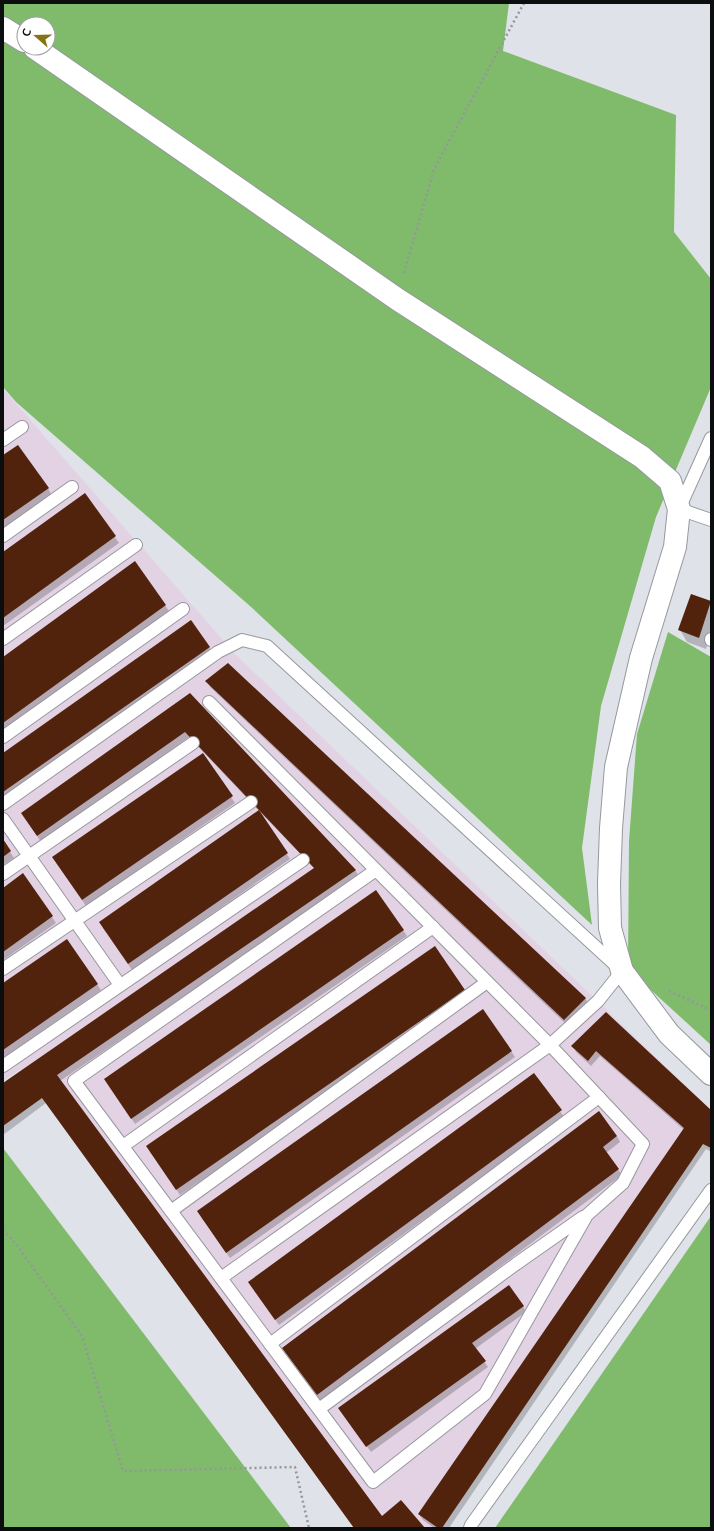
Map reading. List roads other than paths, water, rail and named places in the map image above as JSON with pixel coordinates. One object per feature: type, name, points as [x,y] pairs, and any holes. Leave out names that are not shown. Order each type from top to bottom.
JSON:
[{"type":"street","points":[[3,28],[16,36]]},
{"type":"street","points":[[47,56],[397,299],[642,457],[670,481],[679,509],[675,547],[641,658],[616,767],[609,884],[610,928],[622,971],[669,1034],[711,1074]]},
{"type":"lane","points":[[3,440],[22,427]]},
{"type":"lane","points":[[711,438],[679,509],[711,520]]},
{"type":"lane","points":[[3,536],[72,487]]},
{"type":"lane","points":[[3,639],[136,545]]},
{"type":"lane","points":[[3,737],[183,609]]},
{"type":"lane","points":[[3,804],[218,652],[242,640],[267,646],[622,971],[598,1002],[550,1045],[221,1278]]},
{"type":"lane","points":[[209,702],[550,1045],[643,1144],[623,1183],[587,1215],[516,1264],[319,1409]]},
{"type":"lane","points":[[3,874],[193,743]]},
{"type":"lane","points":[[3,969],[251,802]]},
{"type":"lane","points":[[3,819],[120,985]]},
{"type":"lane","points":[[3,1066],[303,860]]},
{"type":"lane","points":[[376,870],[74,1081],[373,1482],[485,1394],[587,1215]]},
{"type":"lane","points":[[123,1146],[433,927]]},
{"type":"lane","points":[[171,1211],[487,982]]},
{"type":"lane","points":[[270,1344],[599,1097]]},
{"type":"lane","points":[[470,1528],[711,1190]]}]
